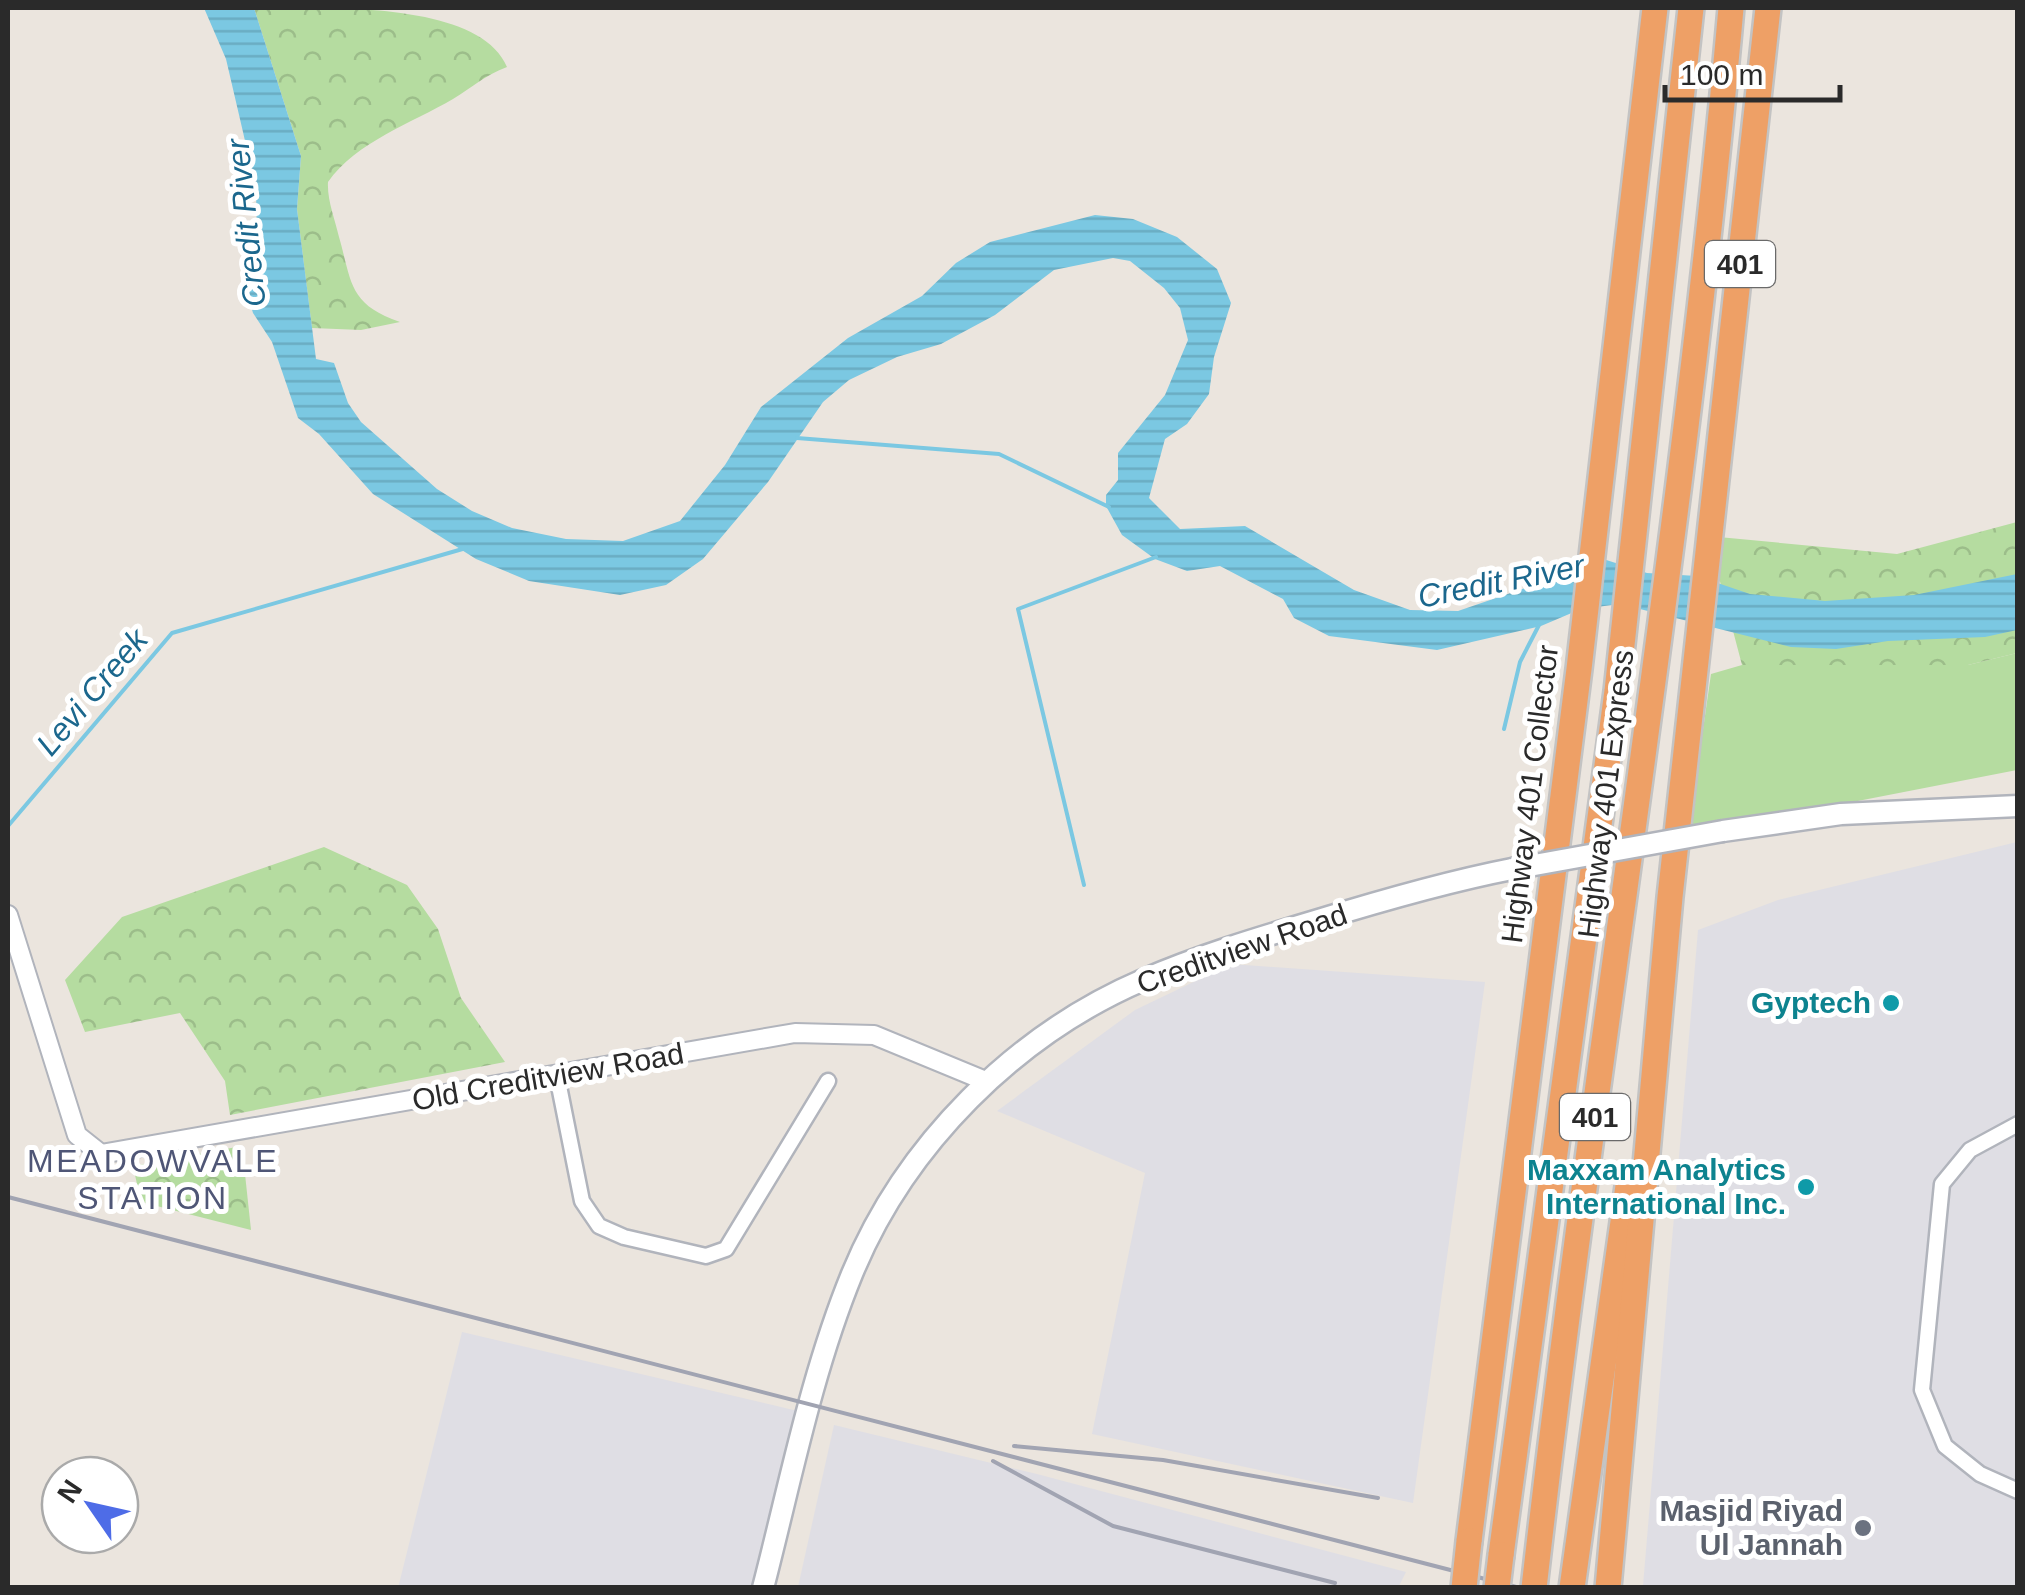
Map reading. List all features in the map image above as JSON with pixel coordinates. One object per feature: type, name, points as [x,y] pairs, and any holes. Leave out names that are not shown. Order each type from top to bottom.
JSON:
[{"type":"highway","name":"Highway 401 Collector","points":[[1464,1588],[1580,669],[1654,8]]},
{"type":"highway","name":"Highway 401 Express","points":[[1497,1588],[1619,666],[1691,8]]},
{"type":"highway","name":"Highway 401 Express","points":[[1535,1575],[1656,671],[1717,165],[1731,8]]},
{"type":"highway","name":"401","points":[[1609,1586],[1670,897],[1768,8]]},
{"type":"highway","points":[[1573,1582],[1670,897]]},
{"type":"main road","name":"Creditview Road","points":[[763,1588],[832,1329],[852,1273],[902,1183],[932,1141],[988,1082],[1044,1036],[1143,980],[1253,940],[1401,895],[1512,869],[1723,831],[1841,814],[2018,806]]},
{"type":"street","name":"Old Creditview Road","points":[[8,915],[77,1135],[101,1154],[795,1033],[838,1031],[874,1035],[910,1046],[988,1082]]},
{"type":"street","points":[[558,1076],[582,1201],[599,1226],[624,1237],[706,1256],[726,1248],[828,1081]]},
{"type":"street","points":[[2018,1124],[1970,1150],[1942,1184],[1924,1338],[1922,1390],[1945,1446],[1980,1474],[2018,1491]]},
{"type":"shaded area","points":[[2017,842],[2017,1587],[1643,1586],[1698,930],[1778,900]]},
{"type":"shaded area","points":[[1231,964],[1485,982],[1413,1503],[1092,1434],[1145,1173],[997,1111],[1135,1010]]},
{"type":"shaded area","points":[[462,1332],[802,1412],[756,1587],[398,1588]]},
{"type":"shaded area","points":[[834,1425],[1037,1474],[1406,1572],[1398,1588],[798,1587]]},
{"type":"green space","points":[[254,8],[357,9],[433,19],[466,30],[491,45],[507,67],[369,144],[328,182],[355,290],[370,307],[400,322],[361,330],[312,328],[297,209],[301,156]]},
{"type":"green space","points":[[2017,522],[2017,653],[1968,665],[1742,665],[1708,536],[1897,554]]},
{"type":"green space","points":[[2017,653],[2017,770],[1688,834],[1711,674],[1742,665],[1968,665]]},
{"type":"green space","points":[[324,847],[407,885],[438,929],[461,998],[505,1062],[230,1115],[225,1081],[180,1013],[85,1032],[65,980],[122,917]]},
{"type":"green space","points":[[242,1146],[251,1230],[141,1202],[133,1166]]},
{"type":"water","name":"Credit River","points":[[204,8],[254,8],[301,156],[297,209],[316,359],[334,363],[348,403],[361,422],[437,489],[472,511],[512,528],[566,539],[623,541],[680,521],[725,465],[761,407],[848,338],[922,296],[956,263],[990,242],[1095,215],[1133,219],[1177,237],[1217,269],[1231,303],[1214,357],[1209,394],[1187,424],[1165,439],[1149,498],[1180,529],[1245,526],[1354,590],[1410,610],[1458,611],[1555,578],[1575,562],[1600,558],[1647,573],[1697,576],[1750,594],[1825,601],[1914,595],[2017,574],[2017,630],[1985,637],[1888,641],[1836,649],[1791,647],[1620,604],[1581,609],[1541,626],[1437,650],[1329,636],[1294,618],[1283,599],[1220,566],[1187,571],[1155,559],[1122,535],[1106,506],[1106,495],[1118,480],[1118,453],[1165,395],[1188,340],[1180,308],[1164,288],[1130,261],[1113,258],[1054,270],[995,315],[941,344],[897,357],[849,380],[823,402],[768,482],[703,559],[666,585],[620,595],[529,581],[476,559],[373,494],[319,434],[298,418],[272,342],[253,313],[246,290],[248,248],[257,240],[256,190],[226,59]]},
{"type":"waterway","name":"Credit River","points":[[797,438],[999,454],[1109,507]]},
{"type":"waterway","name":"Levi Creek","points":[[8,826],[172,633],[466,548]]},
{"type":"waterway","points":[[1084,885],[1018,609],[1156,557]]},
{"type":"waterway","points":[[1504,729],[1520,662],[1539,625]]},
{"type":"railway","points":[[8,1197],[1520,1588]]},
{"type":"railway","points":[[1014,1446],[1163,1460],[1378,1498]]},
{"type":"railway","points":[[993,1461],[1113,1526],[1335,1583]]},
{"type":"place","name":"Gyptech","points":[[1891,1003]]},
{"type":"place","name":"Maxxam Analytics International Inc.","points":[[1806,1187]]},
{"type":"place","name":"Masjid Riyad Ul Jannah","points":[[1863,1528]]},
{"type":"district","name":"MEADOWVALE STATION","points":[[153,1180]]}]
